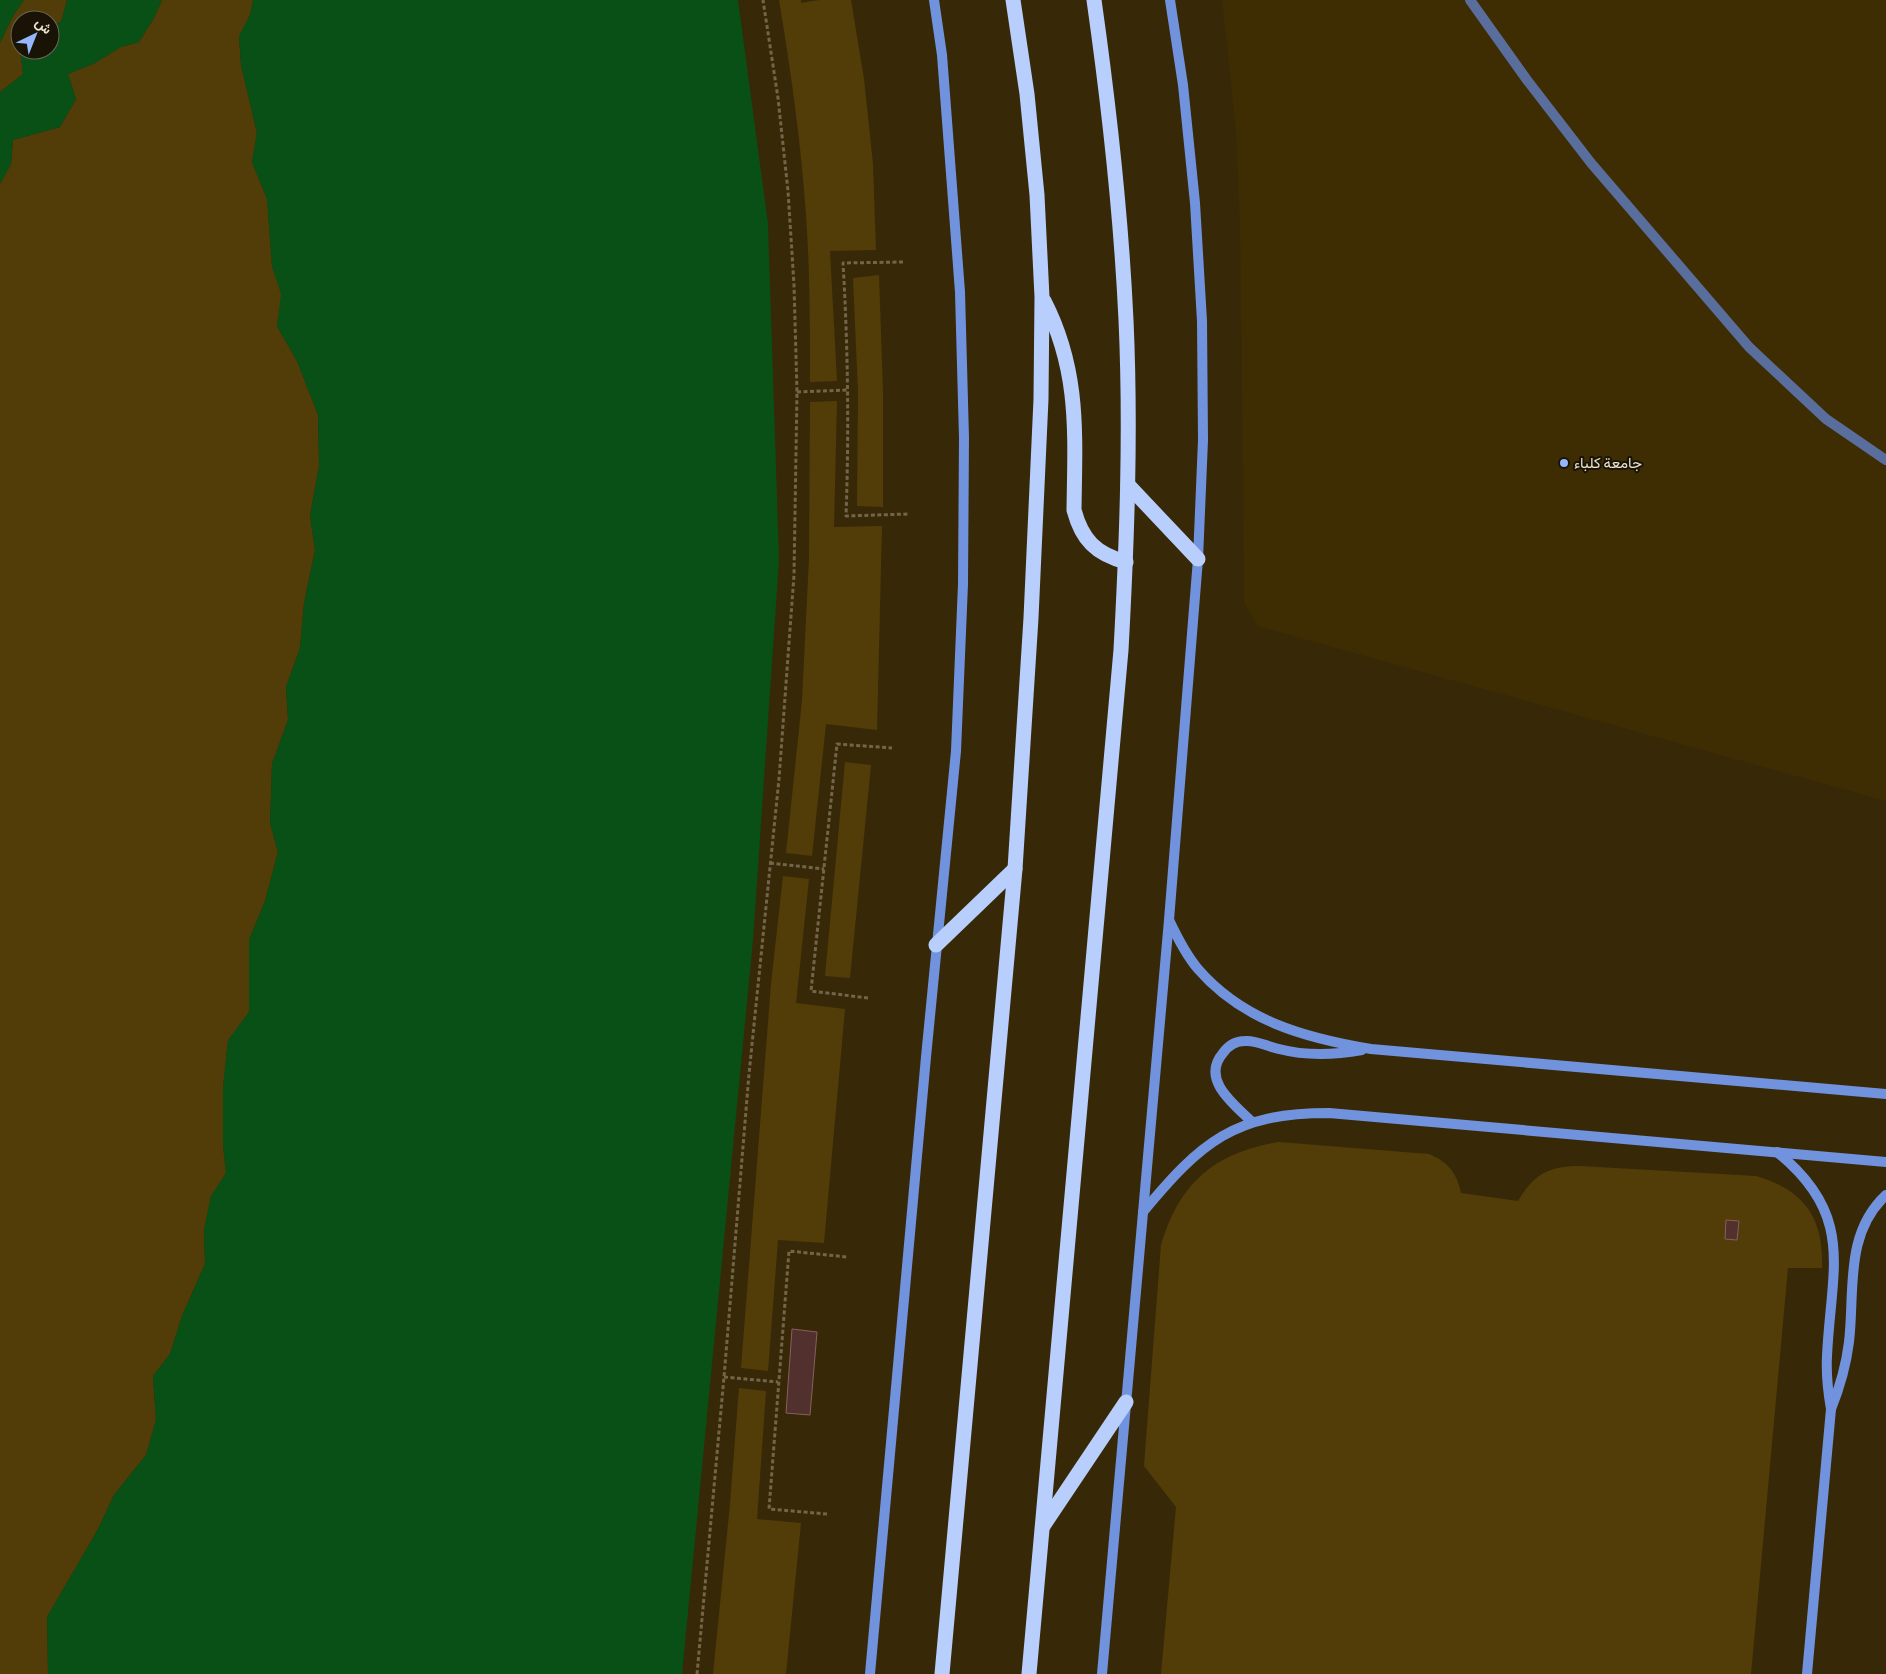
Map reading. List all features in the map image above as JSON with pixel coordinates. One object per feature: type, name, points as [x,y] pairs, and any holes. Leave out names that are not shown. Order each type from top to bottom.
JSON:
[{"type":"highway","points":[[942,1674],[1015,869],[1031,618],[1041,399],[1042,297],[1037,195],[1027,94],[1013,0]]},
{"type":"highway","points":[[1029,1674],[1121,650],[1126,562],[1128,485],[1126,322],[1119,212],[1108,103],[1094,0]]},
{"type":"highway","points":[[1042,297],[1062,342],[1073,389],[1074,510],[1078,525],[1086,539],[1097,550],[1111,558],[1126,562]]},
{"type":"highway","points":[[1128,485],[1198,559]]},
{"type":"highway","points":[[936,945],[1015,869]]},
{"type":"highway","points":[[1042,1527],[1126,1402]]},
{"type":"street","points":[[870,1674],[936,945],[956,751],[964,584],[964,438],[960,292],[942,55],[934,0]]},
{"type":"street","points":[[1102,1674],[1169,920],[1198,559],[1203,440],[1200,302],[1195,203],[1183,86],[1170,0]]},
{"type":"street","points":[[1169,920],[1182,945],[1198,968],[1217,988],[1240,1006],[1264,1020],[1299,1033],[1334,1042],[1371,1048],[1886,1094]]},
{"type":"street","points":[[1252,1122],[1220,1089],[1216,1079],[1216,1068],[1219,1058],[1226,1049],[1235,1043],[1246,1041],[1279,1049],[1325,1054],[1348,1053],[1371,1048]]},
{"type":"street","points":[[1143,1213],[1170,1180],[1206,1146],[1228,1132],[1252,1122],[1286,1115],[1329,1113],[1886,1162]]},
{"type":"street","points":[[1777,1152],[1807,1180],[1823,1209],[1832,1234],[1835,1254],[1826,1358],[1831,1410],[1807,1674]]},
{"type":"street","points":[[1831,1410],[1840,1387],[1846,1363],[1856,1249],[1870,1215],[1886,1195]]},
{"type":"lane","points":[[1470,0],[1527,80],[1591,163],[1749,347],[1826,419],[1886,460]]},
{"type":"path","points":[[697,1674],[749,1074],[780,779],[793,594],[797,392],[794,285],[788,191],[778,98],[763,0]]},
{"type":"path","points":[[903,262],[843,263],[847,326],[848,390],[846,516],[908,514]]},
{"type":"path","points":[[797,392],[848,390]]},
{"type":"path","points":[[868,998],[811,991],[837,744],[892,748]]},
{"type":"path","points":[[770,863],[824,869]]},
{"type":"path","points":[[827,1514],[768,1509],[788,1252],[847,1257]]},
{"type":"path","points":[[724,1377],[778,1382]]},
{"type":"shaded area","points":[[0,0],[24,0],[17,10],[10,10],[10,22],[0,43]]},
{"type":"shaded area","points":[[24,0],[67,0],[60,22],[60,10],[17,10]]},
{"type":"shaded area","points":[[67,0],[162,0],[154,18],[139,42],[121,47],[93,64],[68,74],[76,99],[60,127],[13,140],[11,164],[0,184],[0,92],[23,74],[21,60],[60,60],[61,22]]},
{"type":"shaded area","points":[[162,0],[253,0],[250,15],[239,37],[241,65],[257,133],[252,162],[267,199],[272,266],[282,294],[277,326],[297,361],[318,415],[319,466],[310,516],[315,550],[304,603],[300,648],[286,687],[288,720],[272,764],[270,823],[278,852],[265,901],[249,940],[249,1012],[228,1041],[223,1088],[223,1145],[226,1173],[211,1197],[204,1230],[205,1264],[182,1316],[170,1354],[153,1376],[156,1420],[146,1455],[114,1495],[97,1531],[47,1617],[48,1674],[0,1674],[0,184],[11,164],[13,140],[60,127],[76,99],[68,74],[93,64],[121,47],[139,42],[154,18]]},
{"type":"shaded area","points":[[253,0],[738,0],[768,224],[779,560],[753,940],[682,1674],[48,1674],[47,1617],[97,1531],[114,1495],[146,1455],[156,1420],[153,1376],[170,1354],[182,1316],[205,1264],[204,1230],[211,1196],[226,1173],[223,1145],[223,1088],[228,1040],[249,1012],[249,940],[265,901],[278,852],[270,823],[272,764],[288,720],[286,687],[300,648],[304,603],[315,550],[310,516],[319,466],[318,415],[297,361],[277,326],[281,294],[272,266],[267,199],[252,162],[257,133],[241,65],[239,36],[250,15]]},
{"type":"shaded area","points":[[779,0],[801,0],[801,3],[819,0],[851,0],[864,79],[873,164],[876,250],[830,251],[837,381],[810,382],[809,277],[804,188],[788,53]]},
{"type":"shaded area","name":"جامعة كلباء","points":[[1222,0],[1886,0],[1886,801],[1257,626],[1244,603],[1240,226],[1236,130]]},
{"type":"shaded area","points":[[10,22],[10,60],[21,60],[23,74],[0,92],[0,43]]},
{"type":"shaded area","points":[[879,275],[883,391],[883,507],[857,506],[858,392],[853,278]]},
{"type":"shaded area","points":[[837,401],[834,527],[882,526],[877,730],[826,724],[812,856],[786,853],[802,701],[809,558],[810,402]]},
{"type":"shaded area","points":[[845,762],[871,765],[850,978],[825,976]]},
{"type":"shaded area","points":[[783,876],[809,879],[796,1003],[845,1009],[824,1243],[778,1240],[768,1371],[741,1368],[771,984]]},
{"type":"shaded area","points":[[1279,1142],[1429,1154],[1451,1169],[1461,1193],[1518,1201],[1530,1184],[1543,1173],[1569,1166],[1756,1176],[1787,1189],[1799,1198],[1815,1221],[1822,1251],[1822,1268],[1788,1268],[1751,1674],[1161,1674],[1176,1507],[1144,1466],[1161,1245],[1178,1204],[1189,1188],[1218,1163],[1256,1147]],"holes":[[[1727,1220],[1739,1221],[1737,1240],[1725,1239]]]},
{"type":"shaded area","points":[[739,1388],[766,1391],[757,1519],[801,1523],[786,1674],[713,1674],[730,1504]]},
{"type":"building","points":[[1726,1220],[1739,1221],[1737,1240],[1725,1239]]},
{"type":"building","points":[[792,1329],[817,1332],[810,1415],[786,1413]]},
{"type":"place","name":"جامعة كلباء","points":[[1564,463]]}]
